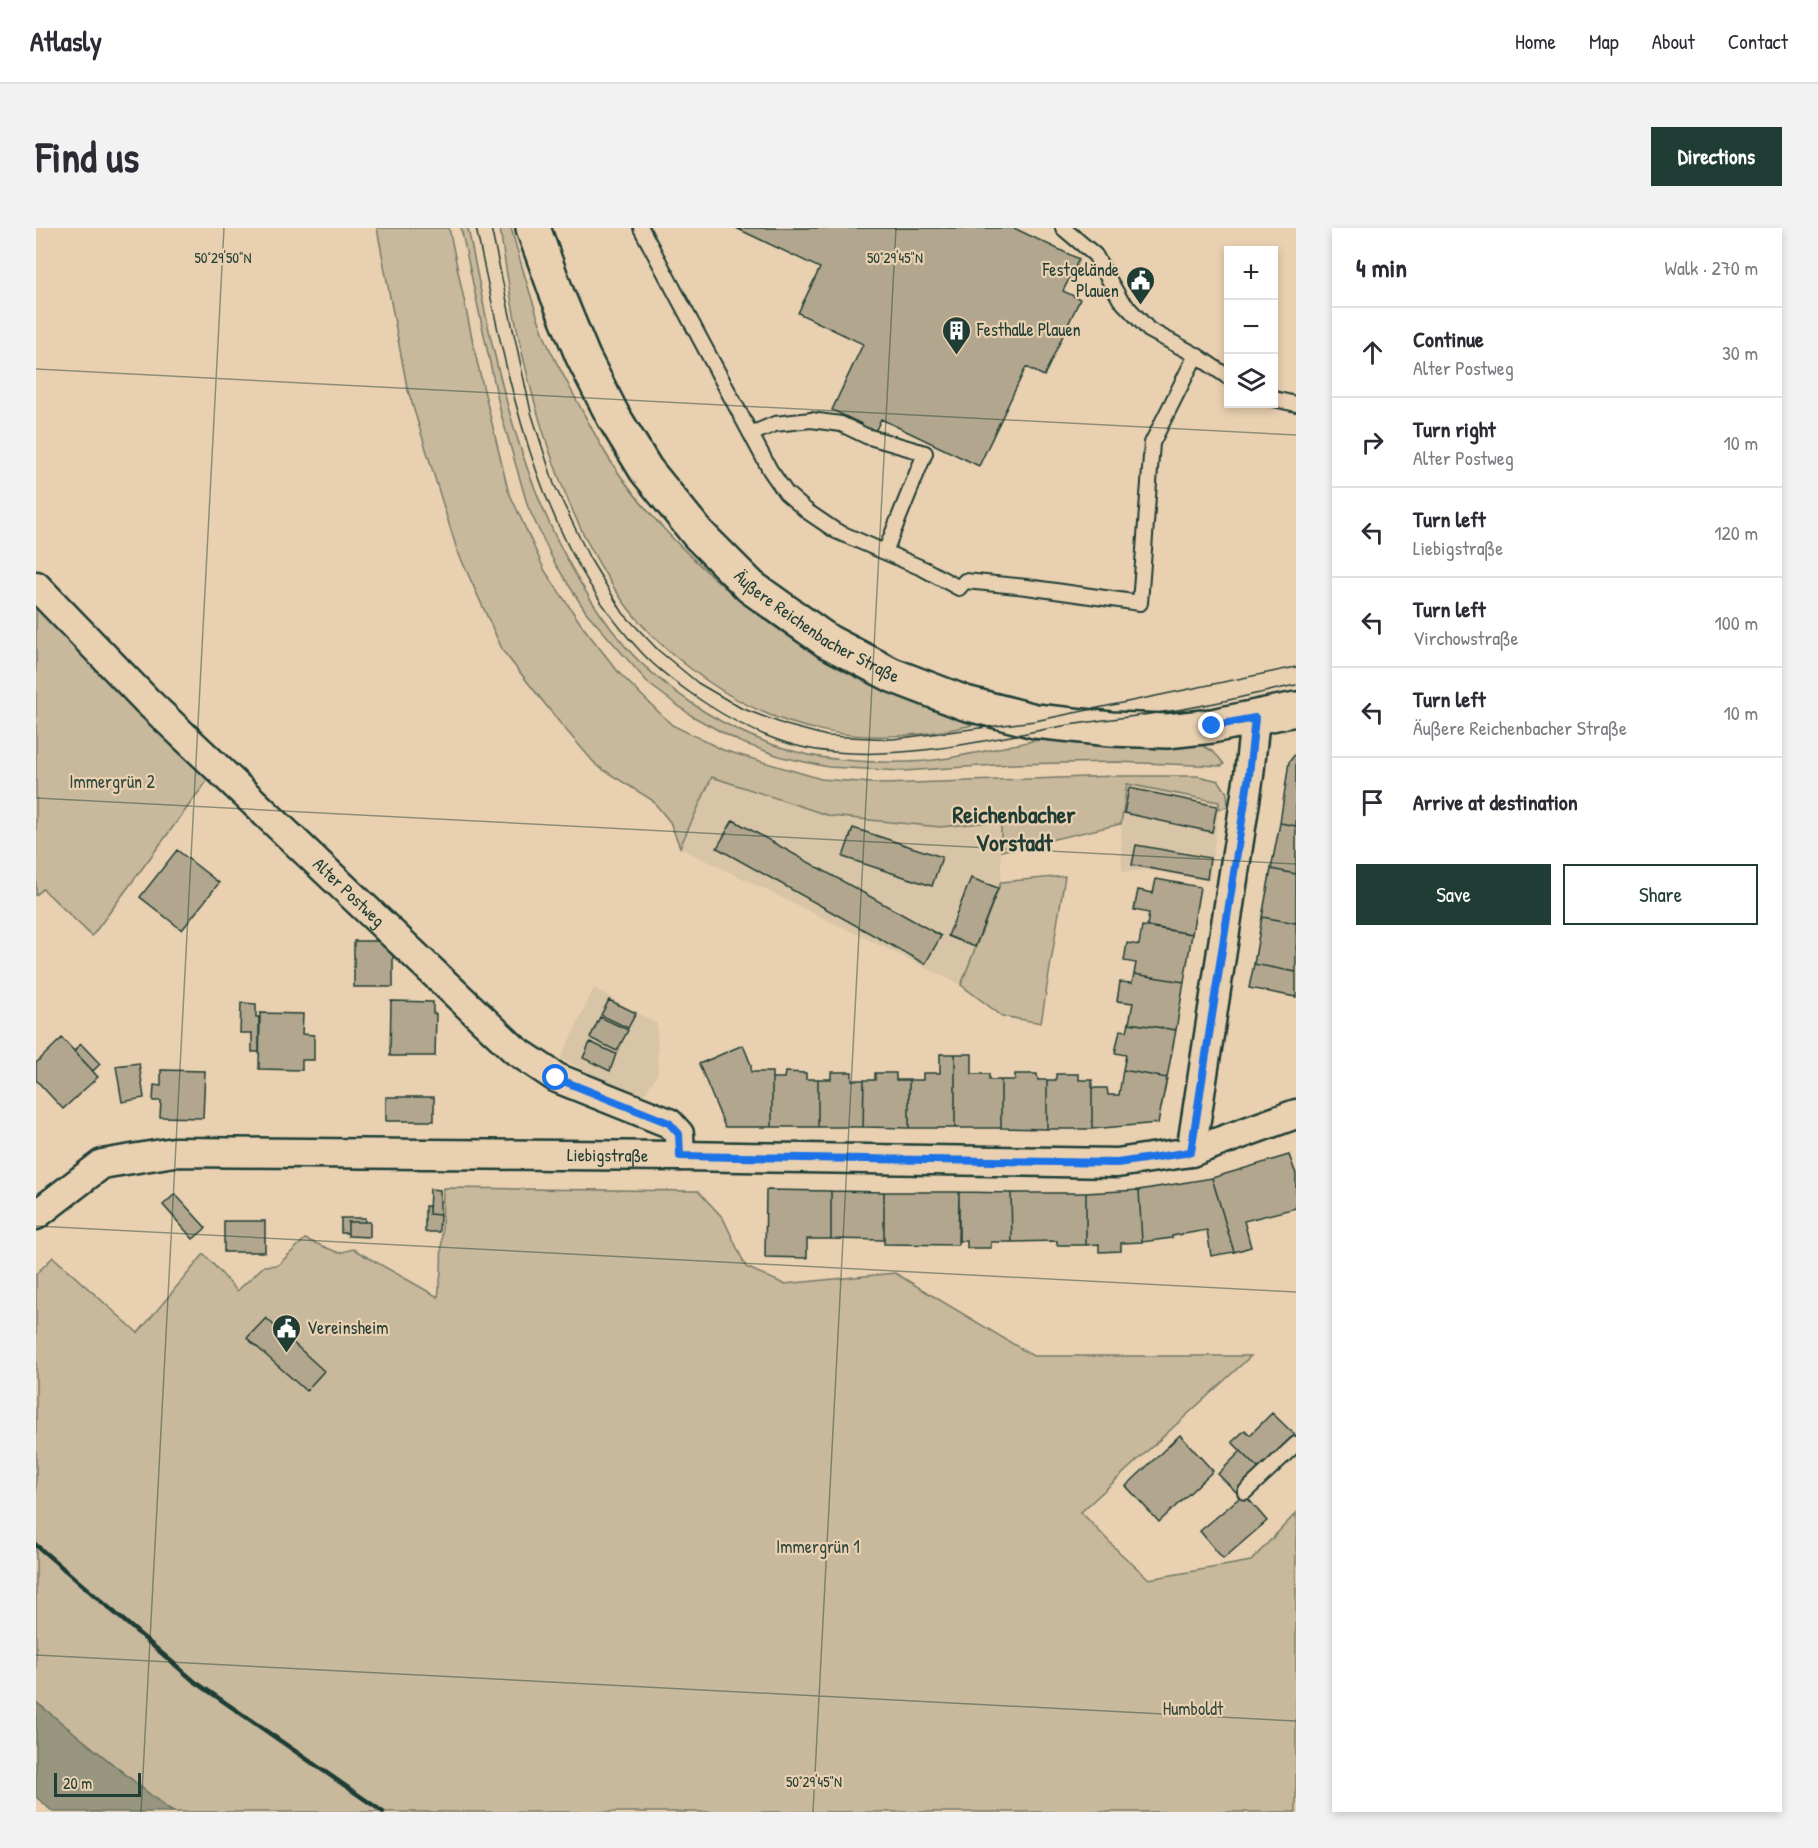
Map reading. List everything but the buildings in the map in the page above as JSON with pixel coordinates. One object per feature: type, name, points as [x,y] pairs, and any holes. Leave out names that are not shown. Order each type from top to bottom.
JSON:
[{"type":"street","name":"Äußere Reichenbacher Straße","points":[[533,228],[583,357],[613,416],[646,470],[698,534],[751,588],[827,641],[892,675],[965,703],[1035,721],[1128,730],[1167,731],[1255,718],[1296,709]]},
{"type":"street","name":"Alter Postweg","points":[[36,586],[147,701],[515,1050],[556,1078],[669,1123],[679,1134],[680,1156]]},
{"type":"street","points":[[1191,1152],[1247,786],[1255,718]]},
{"type":"street","name":"Liebigstraße","points":[[36,1215],[102,1164],[174,1152],[680,1156],[1117,1163],[1191,1152],[1296,1114]]},
{"type":"lane","points":[[641,228],[770,470],[786,493],[808,512],[836,531],[924,569],[959,588],[965,581],[1140,603],[1152,443],[1196,355]]},
{"type":"lane","points":[[1063,228],[1095,255],[1120,299],[1149,330],[1196,355],[1224,374]]},
{"type":"lane","points":[[1278,400],[1296,404]]},
{"type":"lane","points":[[751,435],[775,424],[811,420],[841,424],[866,436],[925,453],[885,552]]},
{"type":"lane","points":[[1245,1492],[1296,1444]]},
{"type":"shaded area","points":[[712,777],[830,816],[940,827],[1001,821],[1001,882],[961,985],[680,848]]},
{"type":"shaded area","points":[[1127,784],[1220,802],[1209,881],[1147,870],[1122,872],[1121,824]]},
{"type":"shaded area","points":[[594,988],[657,1024],[658,1072],[645,1094],[629,1095],[561,1058]]},
{"type":"shaded area","points":[[36,1702],[173,1812],[53,1812],[36,1797]]},
{"type":"green space","points":[[377,228],[449,228],[476,357],[508,490],[545,571],[583,627],[620,674],[672,725],[723,750],[821,779],[884,784],[1115,776],[1198,776],[1219,781],[1227,793],[1228,807],[1219,809],[1219,802],[1127,784],[1121,824],[1001,851],[1001,821],[940,827],[830,816],[712,777],[680,847],[670,822],[652,800],[597,766],[503,651],[457,550],[407,387]]},
{"type":"green space","points":[[461,228],[468,228],[504,393],[520,448],[539,500],[563,551],[591,600],[625,646],[652,673],[684,698],[737,730],[790,750],[826,758],[883,762],[923,761],[1045,740],[1120,747],[1198,744],[1216,754],[1224,764],[1222,766],[1115,762],[1013,764],[903,771],[828,767],[782,757],[740,742],[692,716],[649,684],[586,612],[554,562],[528,507],[501,414]]},
{"type":"green space","points":[[500,228],[511,228],[548,345],[601,446],[627,485],[680,546],[741,601],[806,648],[871,685],[973,725],[895,736],[822,731],[787,721],[752,707],[719,689],[678,659],[648,631],[628,608],[601,567],[558,475],[542,426],[516,326]]},
{"type":"green space","name":"Immergrün 2","points":[[36,601],[213,773],[92,936],[43,889],[36,895]]},
{"type":"green space","points":[[1065,876],[1041,1023],[1002,1016],[961,985],[1001,882]]},
{"type":"green space","name":"Immergrün 1","points":[[443,1188],[698,1191],[723,1218],[746,1267],[784,1284],[895,1273],[1033,1356],[1251,1356],[1081,1512],[1118,1551],[1149,1579],[1251,1561],[1296,1513],[1296,1812],[173,1812],[168,1809],[36,1702],[36,1274],[53,1257],[138,1333],[204,1254],[237,1291],[264,1266],[278,1265],[305,1239],[339,1253],[353,1249],[438,1297],[441,1273]]},
{"type":"tram line","points":[[476,228],[500,341],[530,453],[550,507],[575,559],[605,608],[642,653],[681,686],[735,721],[766,736],[800,747],[834,752],[892,753],[949,747],[1063,726],[1178,710],[1296,685]]},
{"type":"tram line","points":[[491,228],[531,412],[554,484],[589,557],[623,613],[658,650],[698,683],[741,708],[786,725],[827,736],[893,739],[1035,721],[1296,667]]},
{"type":"railway","points":[[36,1545],[194,1681],[383,1812]]},
{"type":"place","name":"Festgelände Plauen","points":[[1140,306]]},
{"type":"place","name":"Festhalle Plauen","points":[[956,356]]},
{"type":"place","name":"Vereinsheim","points":[[286,1354]]},
{"type":"district","name":"Reichenbacher Vorstadt","points":[[1014,829]]},
{"type":"route","points":[[556,1078],[669,1123],[679,1134],[680,1156],[1117,1163],[1191,1152],[1249,775],[1255,718],[1212,726]]},
{"type":"park label","name":"Humboldt","points":[[1193,1709]]}]
